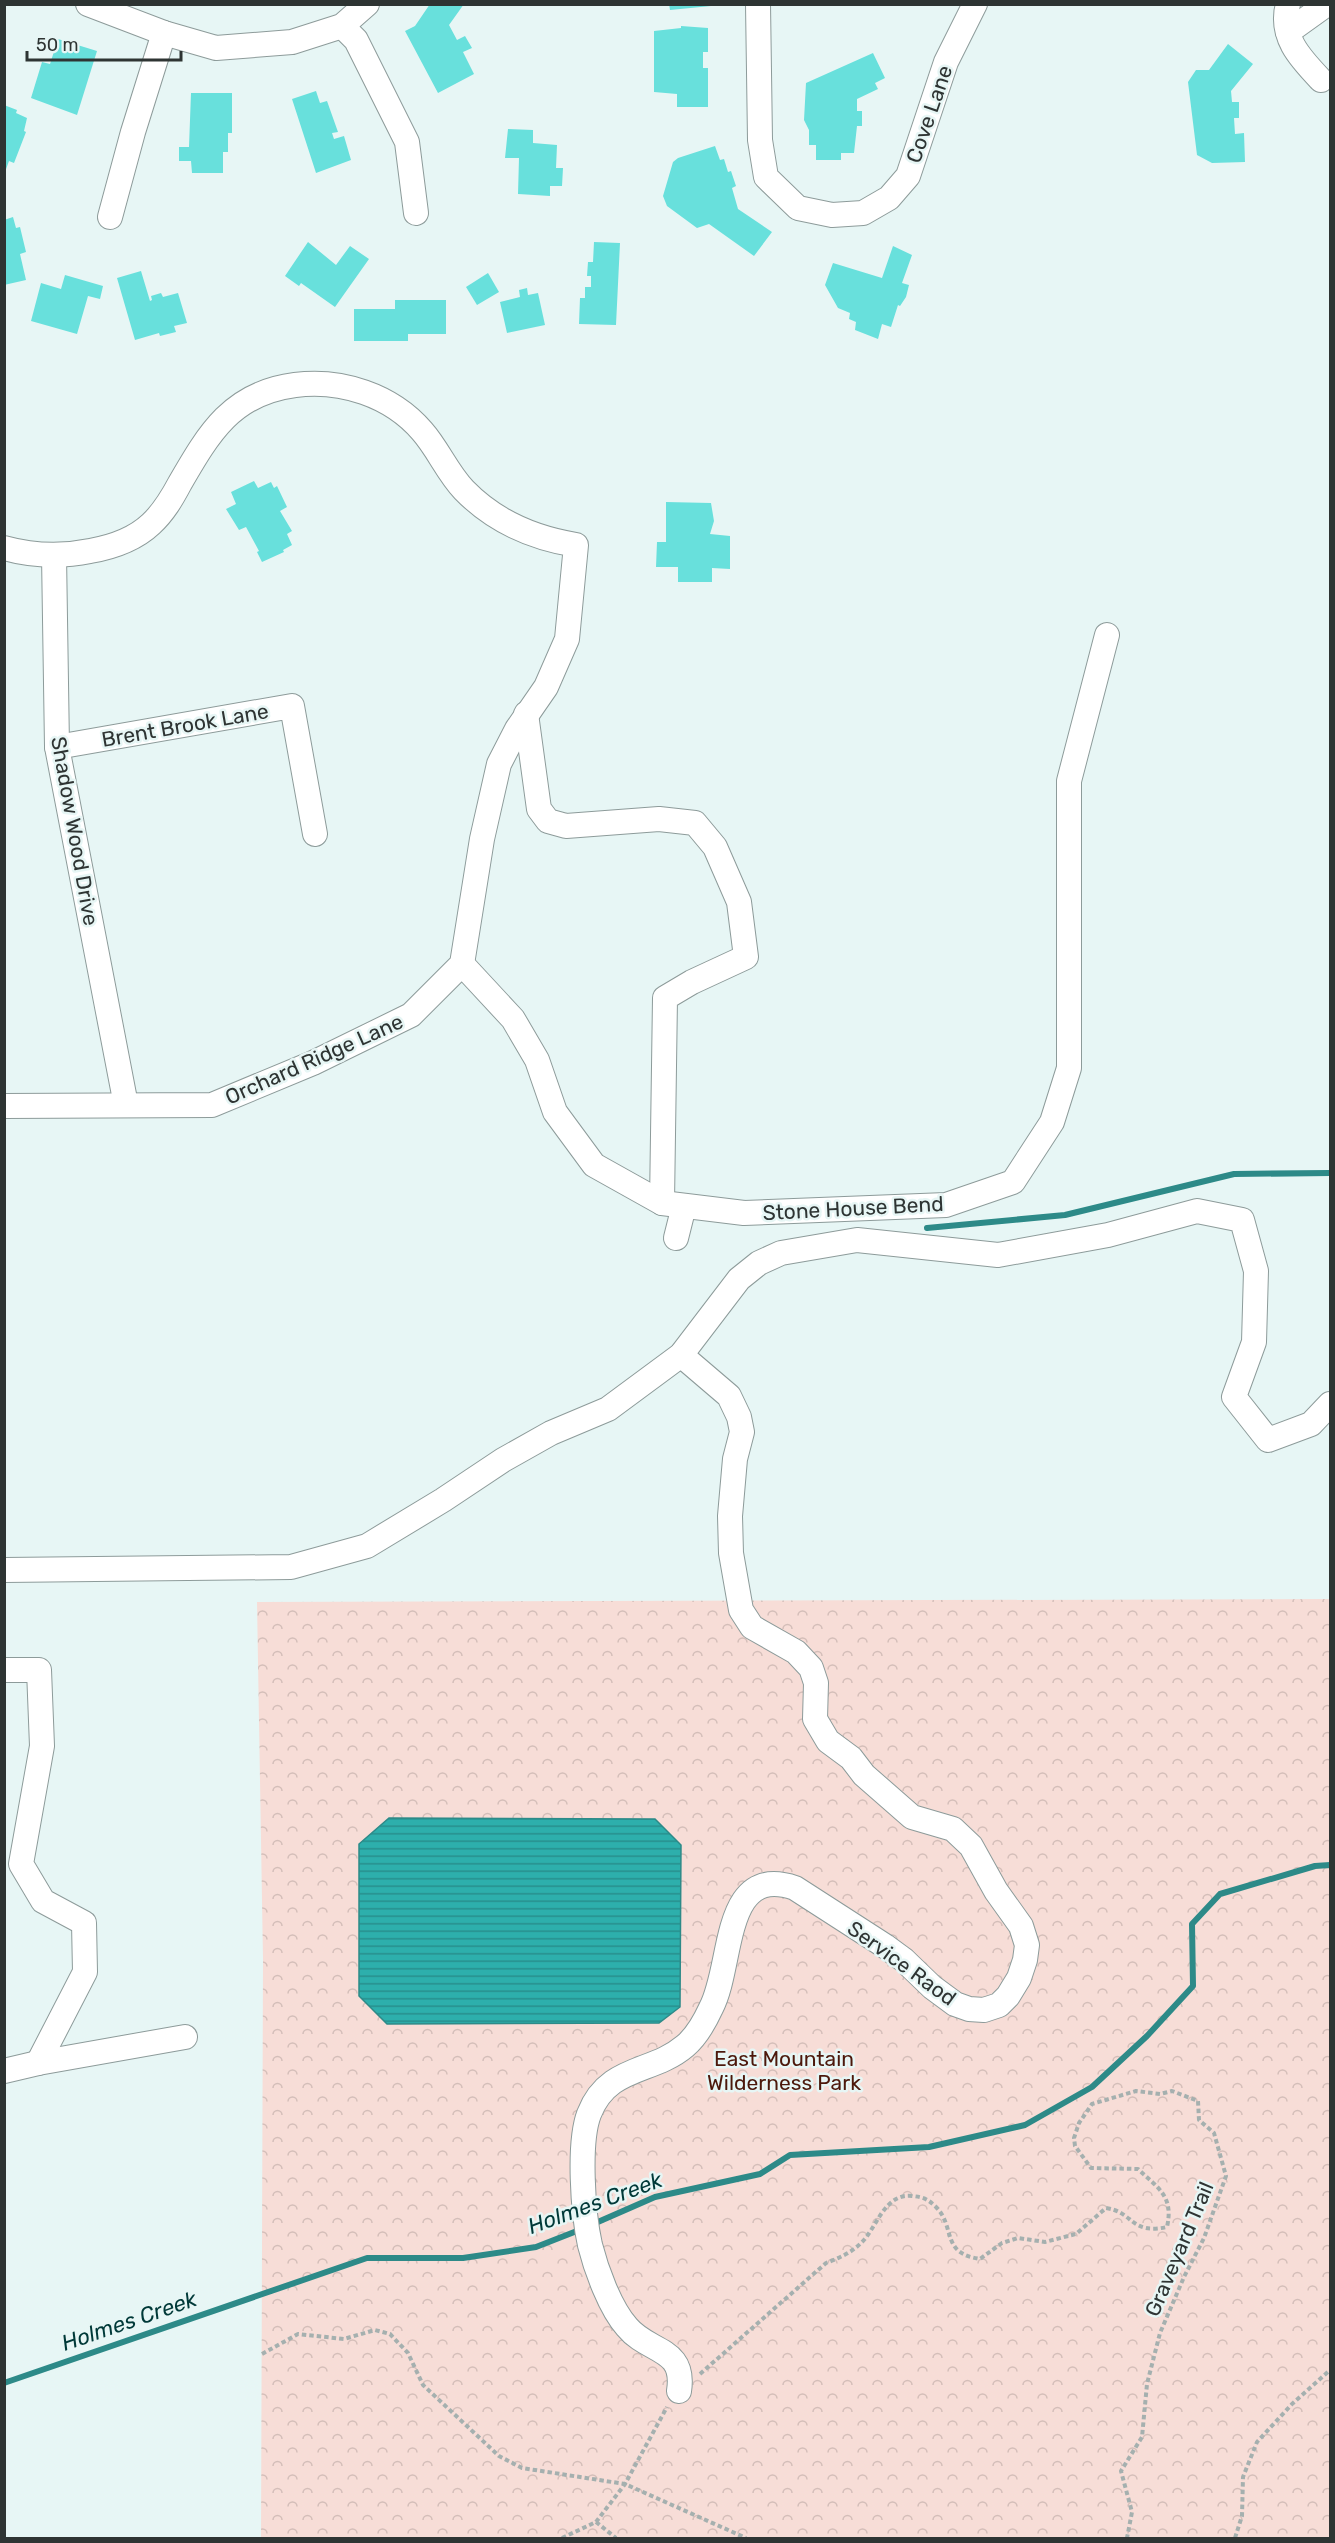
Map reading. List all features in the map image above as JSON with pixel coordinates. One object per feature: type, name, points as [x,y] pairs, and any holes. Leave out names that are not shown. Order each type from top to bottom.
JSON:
[{"type":"street","points":[[88,4],[164,33],[216,48],[292,42],[342,26],[367,4]]},
{"type":"street","name":"Cove Lane","points":[[758,4],[760,140],[766,177],[798,208],[832,215],[863,213],[889,198],[908,176],[946,62],[975,4]]},
{"type":"street","points":[[1288,4],[1288,32],[1294,50],[1321,80]]},
{"type":"street","points":[[1288,32],[1327,4]]},
{"type":"street","points":[[342,26],[356,40],[407,142],[416,213]]},
{"type":"street","points":[[110,217],[133,132],[164,33]]},
{"type":"street","points":[[4,548],[54,555],[79,553],[115,545],[140,533],[152,523],[171,499],[205,440],[226,415],[241,404],[276,388],[313,383],[332,384],[372,395],[407,416],[422,430],[464,489],[495,516],[533,536],[576,545],[567,639],[546,687],[526,714],[499,764],[482,839],[462,964]]},
{"type":"street","name":"Shadow Wood Drive","points":[[54,555],[57,747],[126,1105]]},
{"type":"street","name":"Stone House Bend","points":[[462,964],[513,1019],[537,1060],[555,1112],[594,1165],[673,1204],[744,1213],[946,1205],[1013,1182],[1052,1122],[1070,1068],[1069,781],[1107,635]]},
{"type":"street","name":"Brent Brook Lane","points":[[57,747],[292,706],[315,834]]},
{"type":"street","points":[[526,714],[539,809],[548,821],[566,826],[659,819],[694,822],[715,847],[739,902],[746,957],[692,982],[665,998],[676,1238]]},
{"type":"street","name":"Orchard Ridge Lane","points":[[4,1106],[212,1105],[313,1063],[411,1015],[462,964]]},
{"type":"street","points":[[4,1570],[291,1567],[367,1546],[503,1460],[552,1434],[608,1409],[681,1355],[739,1279],[759,1263],[781,1253],[857,1240],[998,1255],[1108,1235],[1197,1211],[1242,1220],[1256,1271],[1254,1342],[1234,1397],[1268,1440],[1311,1424],[1330,1404]]},
{"type":"street","name":"Service Raod","points":[[679,2391],[681,2377],[675,2362],[662,2350],[644,2341],[627,2328],[610,2300],[590,2245],[585,2203],[583,2139],[588,2115],[597,2097],[608,2085],[620,2076],[676,2052],[687,2044],[697,2031],[718,1992],[743,1899],[757,1886],[765,1884],[780,1883],[795,1888],[885,1946],[955,2004],[969,2009],[984,2010],[999,2005],[1008,1996],[1019,1978],[1027,1945],[1021,1926],[996,1891],[968,1841],[953,1829],[912,1817],[864,1775],[851,1758],[828,1741],[815,1719],[816,1683],[811,1668],[796,1652],[752,1627],[741,1610],[731,1553],[730,1516],[735,1459],[742,1432],[739,1417],[729,1396],[681,1355]]},
{"type":"street","points":[[4,1670],[39,1670],[42,1746],[21,1864],[43,1901],[84,1923],[85,1971],[38,2063]]},
{"type":"street","points":[[4,2071],[185,2037]]},
{"type":"path","name":"Graveyard Trail","points":[[596,2522],[626,2484],[664,2410],[679,2391],[826,2263],[849,2253],[863,2241],[890,2203],[906,2195],[925,2197],[939,2209],[955,2247],[964,2256],[980,2259],[1002,2243],[1018,2238],[1045,2242],[1077,2234],[1106,2208],[1115,2210],[1135,2225],[1151,2230],[1167,2227],[1171,2210],[1162,2192],[1138,2169],[1091,2168],[1076,2146],[1074,2138],[1079,2123],[1092,2104],[1136,2091],[1160,2094],[1172,2091],[1198,2101],[1199,2120],[1214,2133],[1226,2176],[1204,2238],[1160,2333],[1147,2384],[1142,2437],[1121,2471],[1132,2512],[1128,2538]]},
{"type":"path","points":[[262,2354],[298,2334],[344,2339],[375,2330],[390,2334],[408,2353],[423,2385],[499,2456],[522,2468],[626,2484],[746,2538]]},
{"type":"path","points":[[1235,2538],[1242,2516],[1243,2477],[1257,2442],[1292,2403],[1330,2370]]},
{"type":"path","points":[[562,2538],[596,2522],[616,2538]]},
{"type":"green space","name":"East Mountain Wilderness Park","points":[[1330,1599],[1330,2538],[261,2538],[263,1959],[257,1602]]},
{"type":"water","points":[[389,1818],[655,1819],[681,1845],[680,2007],[659,2023],[387,2024],[359,1996],[359,1844]]},
{"type":"building","points":[[430,4],[464,4],[449,25],[457,40],[465,36],[472,48],[463,52],[474,74],[438,93],[405,31],[415,26]]},
{"type":"building","points":[[669,4],[711,4],[711,6],[670,10]]},
{"type":"building","points":[[681,26],[708,28],[708,52],[703,52],[703,68],[708,68],[708,107],[677,107],[677,94],[654,92],[654,31],[681,28]]},
{"type":"building","points":[[58,39],[97,51],[77,115],[31,98],[42,62],[50,64]]},
{"type":"building","points":[[1228,44],[1253,64],[1231,91],[1232,102],[1239,102],[1239,118],[1234,118],[1235,134],[1244,133],[1245,162],[1212,163],[1197,155],[1188,82],[1196,70],[1209,70]]},
{"type":"building","points":[[873,53],[885,78],[875,83],[878,89],[857,99],[857,111],[862,111],[862,126],[857,126],[854,153],[841,153],[841,160],[816,160],[816,145],[809,145],[809,130],[804,120],[806,83]]},
{"type":"building","points":[[316,91],[320,103],[327,101],[338,132],[332,133],[334,139],[344,136],[351,160],[316,173],[292,99]]},
{"type":"building","points":[[191,93],[232,93],[232,133],[228,133],[228,152],[223,152],[223,173],[192,173],[191,161],[179,161],[179,147],[189,147]]},
{"type":"building","points":[[4,105],[17,110],[16,113],[27,118],[24,131],[26,132],[14,163],[9,161],[5,172]]},
{"type":"building","points":[[508,129],[533,130],[533,143],[557,145],[556,168],[563,168],[562,186],[550,186],[550,196],[518,194],[519,158],[505,158]]},
{"type":"building","points":[[715,146],[720,160],[724,159],[728,172],[731,171],[736,186],[732,188],[738,209],[772,232],[754,256],[709,224],[697,228],[667,206],[663,196],[673,162],[678,158]]},
{"type":"building","points":[[13,217],[16,228],[20,227],[26,252],[20,254],[26,280],[4,285],[4,220]]},
{"type":"building","points":[[308,242],[336,265],[350,246],[369,259],[335,307],[301,283],[299,286],[285,276]]},
{"type":"building","points":[[594,242],[620,243],[616,325],[579,324],[580,298],[585,298],[585,287],[591,287],[591,276],[587,276],[588,262],[593,262]]},
{"type":"building","points":[[893,246],[912,255],[902,283],[909,285],[906,297],[900,306],[898,305],[891,327],[882,324],[878,339],[855,330],[856,322],[849,319],[850,313],[838,308],[825,285],[833,263],[882,278]]},
{"type":"building","points":[[141,271],[150,301],[151,296],[161,293],[163,297],[178,293],[187,323],[174,326],[176,332],[160,336],[159,333],[135,340],[117,278]]},
{"type":"building","points":[[488,273],[499,292],[477,305],[466,287]]},
{"type":"building","points":[[65,275],[103,286],[100,299],[88,296],[77,334],[31,321],[41,283],[61,289]]},
{"type":"building","points":[[527,288],[528,295],[538,293],[545,325],[507,333],[500,302],[520,297],[519,290]]},
{"type":"building","points":[[395,300],[446,300],[446,334],[408,334],[408,341],[354,341],[354,309],[395,309]]},
{"type":"building","points":[[254,481],[258,488],[271,482],[274,488],[277,486],[287,507],[280,511],[292,531],[287,534],[292,545],[283,550],[284,552],[262,562],[257,552],[259,551],[246,527],[239,530],[226,509],[236,504],[231,492]]},
{"type":"building","points":[[666,502],[711,503],[714,521],[710,534],[730,536],[730,569],[712,568],[712,582],[678,582],[678,567],[656,567],[657,542],[666,542]]},
{"type":"waterway","points":[[927,1228],[1065,1215],[1234,1174],[1330,1173]]},
{"type":"waterway","name":"Holmes Creek","points":[[591,2225],[655,2197],[760,2174],[790,2155],[929,2147],[1025,2125],[1092,2087],[1147,2036],[1193,1986],[1192,1924],[1220,1894],[1315,1866],[1330,1865]]},
{"type":"waterway","name":"Holmes Creek","points":[[4,2383],[367,2258],[463,2258],[536,2247],[582,2229]]}]
